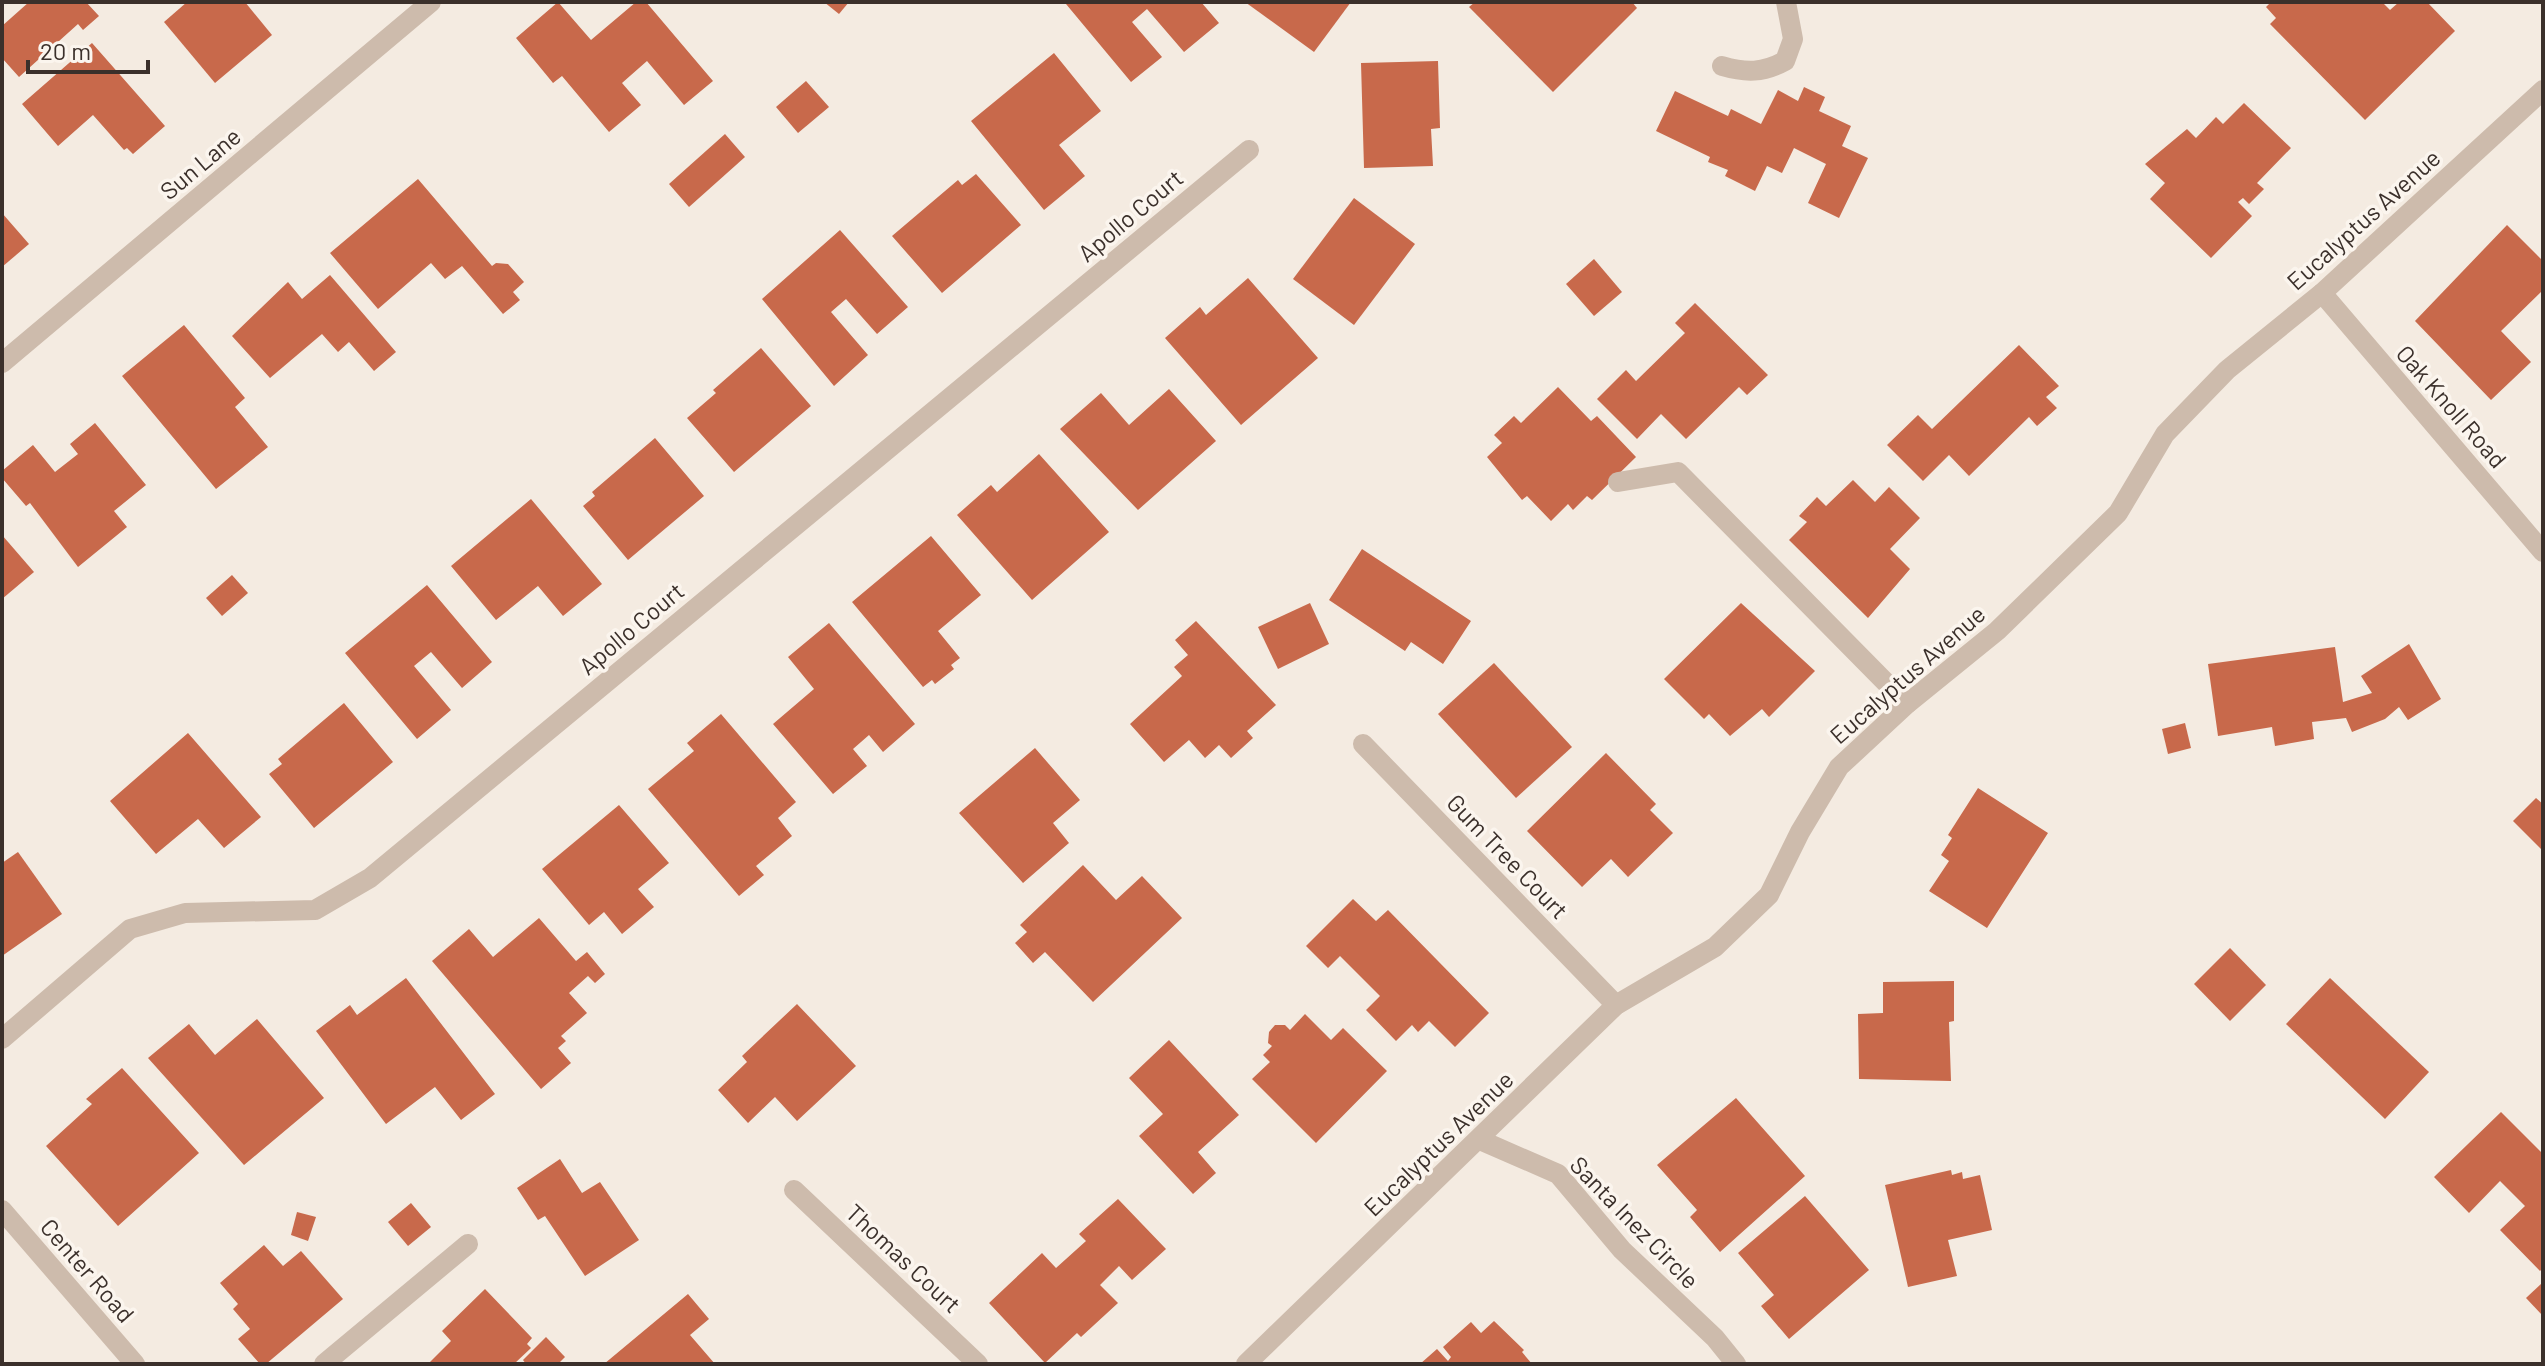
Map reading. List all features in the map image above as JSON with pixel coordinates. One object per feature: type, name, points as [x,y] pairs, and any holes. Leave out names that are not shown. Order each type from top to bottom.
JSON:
[{"type":"street","name":"Sun Lane","points":[[2,363],[431,2]]},
{"type":"street","points":[[1722,66],[1745,72],[1771,69],[1785,61],[1793,39],[1786,2]]},
{"type":"street","name":"Eucalyptus Avenue","points":[[1246,1364],[1616,1005],[1715,947],[1769,895],[1800,832],[1839,767],[1907,704],[1997,631],[2118,513],[2165,434],[2227,370],[2322,293],[2543,90]]},
{"type":"street","name":"Apollo Court","points":[[2,1039],[130,929],[185,913],[315,910],[370,878],[1249,150]]},
{"type":"street","name":"Oak Knoll Road","points":[[2322,293],[2543,552]]},
{"type":"street","points":[[1618,482],[1678,472],[1907,704]]},
{"type":"street","name":"Gum Tree Court","points":[[1363,744],[1616,1005]]},
{"type":"street","name":"Santa Inez Circle","points":[[1480,1140],[1558,1174],[1622,1250],[1715,1338],[1736,1364]]},
{"type":"street","name":"Thomas Court","points":[[794,1190],[978,1364]]},
{"type":"street","name":"Center Road","points":[[2,1210],[135,1364]]},
{"type":"street","points":[[324,1364],[468,1244]]},
{"type":"building","points":[[29,2],[86,2],[99,16],[83,30],[78,24],[19,77],[2,58],[2,26]]},
{"type":"building","points":[[187,2],[245,2],[272,35],[215,83],[164,22]]},
{"type":"building","points":[[558,2],[591,40],[636,2],[646,2],[713,81],[684,105],[647,61],[622,83],[641,105],[609,132],[562,76],[553,83],[516,38]]},
{"type":"building","points":[[824,2],[849,2],[839,14]]},
{"type":"building","points":[[1201,2],[1219,23],[1184,52],[1147,9],[1132,22],[1162,57],[1131,82],[1066,4]]},
{"type":"building","points":[[1245,2],[1351,2],[1314,52]]},
{"type":"building","points":[[1475,2],[1632,2],[1637,8],[1553,92],[1469,7]]},
{"type":"building","points":[[2271,2],[2382,2],[2390,10],[2399,2],[2427,2],[2455,31],[2365,120],[2270,24],[2276,18],[2266,7]]},
{"type":"building","points":[[92,43],[165,126],[133,154],[127,148],[124,150],[93,115],[58,146],[22,104]]},
{"type":"building","points":[[1054,53],[1101,111],[1059,145],[1085,176],[1044,210],[971,121]]},
{"type":"building","points":[[1438,61],[1440,128],[1431,129],[1433,166],[1364,168],[1361,63]]},
{"type":"building","points":[[806,81],[829,107],[798,133],[776,107]]},
{"type":"building","points":[[1804,87],[1825,97],[1819,111],[1851,126],[1842,146],[1868,158],[1839,218],[1808,203],[1826,164],[1794,148],[1782,173],[1767,166],[1755,191],[1725,176],[1728,170],[1708,162],[1710,157],[1656,131],[1675,91],[1728,116],[1731,109],[1761,124],[1778,90],[1798,101]]},
{"type":"building","points":[[2244,103],[2291,148],[2257,183],[2264,189],[2249,204],[2243,198],[2238,202],[2252,216],[2211,258],[2150,199],[2165,183],[2145,164],[2187,129],[2196,138],[2216,117],[2223,124]]},
{"type":"building","points":[[725,134],[745,157],[689,207],[669,184]]},
{"type":"building","points":[[976,174],[1021,225],[942,293],[892,236],[958,180],[962,185]]},
{"type":"building","points":[[418,179],[492,266],[496,263],[508,264],[524,282],[513,292],[520,300],[503,314],[462,266],[445,279],[431,263],[378,309],[330,253]]},
{"type":"building","points":[[1354,198],[1415,244],[1354,325],[1293,279]]},
{"type":"building","points":[[2,213],[29,244],[2,267]]},
{"type":"building","points":[[2507,225],[2543,261],[2543,290],[2501,331],[2531,362],[2491,400],[2415,321]]},
{"type":"building","points":[[840,230],[908,307],[877,334],[846,299],[831,312],[868,355],[834,386],[762,299]]},
{"type":"building","points":[[1594,259],[1622,292],[1594,316],[1566,284]]},
{"type":"building","points":[[330,275],[396,352],[374,371],[349,342],[338,352],[322,334],[270,378],[232,336],[288,282],[302,299]]},
{"type":"building","points":[[1248,278],[1318,358],[1241,425],[1165,338],[1200,307],[1206,315]]},
{"type":"building","points":[[1695,303],[1768,375],[1747,395],[1739,387],[1686,439],[1661,414],[1637,439],[1597,399],[1626,370],[1636,381],[1685,333],[1675,323]]},
{"type":"building","points":[[184,325],[245,398],[235,407],[268,447],[216,489],[122,376]]},
{"type":"building","points":[[2019,345],[2059,386],[2046,397],[2057,408],[2037,426],[2029,417],[1969,476],[1949,455],[1923,481],[1887,445],[1918,415],[1932,429]]},
{"type":"building","points":[[761,348],[811,406],[734,472],[687,418],[716,393],[713,390]]},
{"type":"building","points":[[1558,387],[1591,421],[1597,416],[1636,457],[1592,500],[1587,496],[1573,510],[1568,504],[1551,521],[1527,496],[1522,500],[1487,457],[1502,443],[1494,435],[1514,416],[1521,423]]},
{"type":"building","points":[[1169,389],[1216,441],[1138,510],[1060,429],[1101,393],[1129,425]]},
{"type":"building","points":[[95,423],[146,485],[114,511],[127,527],[78,567],[30,503],[26,506],[2,478],[2,471],[33,445],[55,472],[78,454],[70,444]]},
{"type":"building","points":[[655,438],[704,496],[628,560],[583,506],[595,496],[592,492]]},
{"type":"building","points":[[1039,454],[1109,532],[1032,600],[957,515],[991,485],[997,492]]},
{"type":"building","points":[[1853,480],[1875,502],[1889,487],[1920,518],[1890,549],[1910,569],[1868,618],[1789,540],[1807,522],[1799,516],[1817,497],[1826,506]]},
{"type":"building","points":[[531,499],[602,584],[563,616],[538,586],[496,620],[451,566]]},
{"type":"building","points":[[2,535],[34,572],[2,599]]},
{"type":"building","points":[[931,536],[981,595],[938,631],[960,658],[951,665],[954,669],[935,684],[932,680],[923,687],[852,602]]},
{"type":"building","points":[[1362,549],[1471,621],[1443,664],[1411,642],[1405,651],[1329,600]]},
{"type":"building","points":[[232,575],[248,593],[222,616],[206,598]]},
{"type":"building","points":[[427,585],[492,662],[462,688],[431,652],[414,666],[451,710],[417,739],[345,653]]},
{"type":"building","points":[[1310,603],[1329,644],[1278,669],[1258,627]]},
{"type":"building","points":[[1741,603],[1815,671],[1769,717],[1762,709],[1730,736],[1709,714],[1704,719],[1664,679]]},
{"type":"building","points":[[1196,621],[1276,705],[1247,731],[1253,738],[1231,758],[1219,745],[1205,758],[1189,740],[1164,762],[1130,724],[1182,676],[1174,667],[1188,655],[1175,640]]},
{"type":"building","points":[[829,623],[915,724],[883,752],[869,735],[853,749],[867,766],[833,794],[773,724],[814,689],[788,657]]},
{"type":"building","points":[[2409,644],[2441,699],[2408,720],[2399,707],[2385,719],[2352,732],[2346,718],[2312,722],[2314,739],[2275,746],[2272,727],[2218,736],[2208,664],[2335,647],[2343,702],[2372,693],[2361,676]]},
{"type":"building","points":[[1494,663],[1572,747],[1516,798],[1438,714]]},
{"type":"building","points":[[344,703],[393,762],[314,828],[269,774],[282,764],[278,759]]},
{"type":"building","points":[[721,714],[796,802],[778,818],[792,836],[756,866],[764,875],[739,896],[648,789],[694,751],[687,743]]},
{"type":"building","points":[[2185,723],[2191,748],[2168,754],[2162,729]]},
{"type":"building","points":[[188,733],[261,817],[224,848],[198,819],[156,854],[110,801]]},
{"type":"building","points":[[1035,748],[1080,800],[1053,823],[1069,843],[1023,883],[959,813]]},
{"type":"building","points":[[1606,753],[1656,804],[1650,810],[1673,833],[1628,877],[1611,859],[1582,887],[1527,831]]},
{"type":"building","points":[[1978,788],[2048,833],[1987,928],[1929,891],[1949,861],[1941,855],[1952,838],[1948,835]]},
{"type":"building","points":[[2536,798],[2543,804],[2543,851],[2513,821]]},
{"type":"building","points":[[619,805],[669,863],[638,889],[654,907],[622,934],[604,912],[589,925],[542,869]]},
{"type":"building","points":[[18,852],[62,914],[2,956],[2,863]]},
{"type":"building","points":[[1083,865],[1116,900],[1142,876],[1182,918],[1093,1002],[1045,952],[1033,963],[1015,943],[1027,932],[1020,925]]},
{"type":"building","points":[[1353,899],[1376,921],[1388,910],[1489,1013],[1455,1047],[1429,1021],[1418,1032],[1412,1025],[1396,1041],[1366,1010],[1380,996],[1340,956],[1328,968],[1306,946]]},
{"type":"building","points":[[539,918],[576,961],[587,952],[605,974],[595,983],[588,976],[569,993],[587,1013],[561,1036],[566,1041],[558,1048],[571,1063],[541,1089],[432,961],[469,929],[493,957]]},
{"type":"building","points":[[2230,948],[2266,985],[2230,1021],[2194,984]]},
{"type":"building","points":[[406,978],[495,1094],[461,1120],[435,1087],[386,1124],[316,1031],[350,1005],[357,1015]]},
{"type":"building","points":[[2330,978],[2429,1072],[2385,1119],[2286,1024]]},
{"type":"building","points":[[1954,981],[1954,1021],[1949,1022],[1951,1081],[1859,1079],[1858,1014],[1883,1013],[1883,982]]},
{"type":"building","points":[[797,1004],[856,1066],[797,1121],[775,1097],[748,1123],[718,1090],[747,1062],[742,1056]]},
{"type":"building","points":[[1305,1014],[1331,1040],[1343,1028],[1387,1071],[1316,1143],[1252,1079],[1270,1062],[1263,1055],[1272,1046],[1268,1043],[1269,1032],[1275,1025],[1285,1025],[1290,1030]]},
{"type":"building","points":[[257,1019],[324,1098],[244,1165],[148,1058],[189,1024],[215,1055]]},
{"type":"building","points":[[1169,1040],[1239,1115],[1198,1152],[1216,1173],[1193,1194],[1139,1136],[1163,1114],[1129,1078]]},
{"type":"building","points":[[122,1068],[199,1153],[118,1226],[46,1146],[92,1104],[86,1099]]},
{"type":"building","points":[[1736,1098],[1805,1176],[1720,1252],[1690,1217],[1697,1210],[1657,1165]]},
{"type":"building","points":[[2501,1112],[2543,1154],[2543,1268],[2540,1271],[2500,1230],[2525,1206],[2500,1181],[2469,1213],[2434,1177]]},
{"type":"building","points":[[560,1159],[582,1193],[600,1182],[639,1240],[585,1276],[545,1216],[538,1220],[517,1188]]},
{"type":"building","points":[[1951,1170],[1952,1175],[1962,1172],[1963,1179],[1980,1175],[1992,1230],[1948,1240],[1957,1276],[1908,1287],[1885,1185]]},
{"type":"building","points":[[1805,1196],[1869,1270],[1789,1339],[1761,1306],[1774,1295],[1738,1253]]},
{"type":"building","points":[[1118,1199],[1166,1249],[1132,1280],[1119,1266],[1100,1285],[1118,1303],[1081,1337],[1077,1333],[1045,1363],[989,1303],[1042,1253],[1056,1268],[1086,1241],[1079,1234]]},
{"type":"building","points":[[411,1203],[431,1227],[408,1246],[388,1222]]},
{"type":"building","points":[[297,1212],[316,1217],[308,1241],[291,1235]]},
{"type":"building","points":[[264,1245],[283,1266],[301,1251],[343,1299],[266,1364],[260,1364],[238,1339],[250,1329],[233,1309],[238,1304],[220,1283]]},
{"type":"building","points":[[2543,1282],[2543,1316],[2526,1298]]},
{"type":"building","points":[[485,1289],[532,1338],[527,1344],[531,1348],[514,1364],[428,1364],[451,1341],[442,1331]]},
{"type":"building","points":[[688,1294],[709,1319],[690,1335],[715,1364],[604,1364]]},
{"type":"building","points":[[1494,1321],[1524,1350],[1522,1352],[1532,1364],[1420,1364],[1437,1349],[1448,1361],[1451,1357],[1443,1347],[1471,1322],[1481,1333]]},
{"type":"building","points":[[546,1337],[565,1357],[558,1364],[526,1364],[523,1360]]}]
